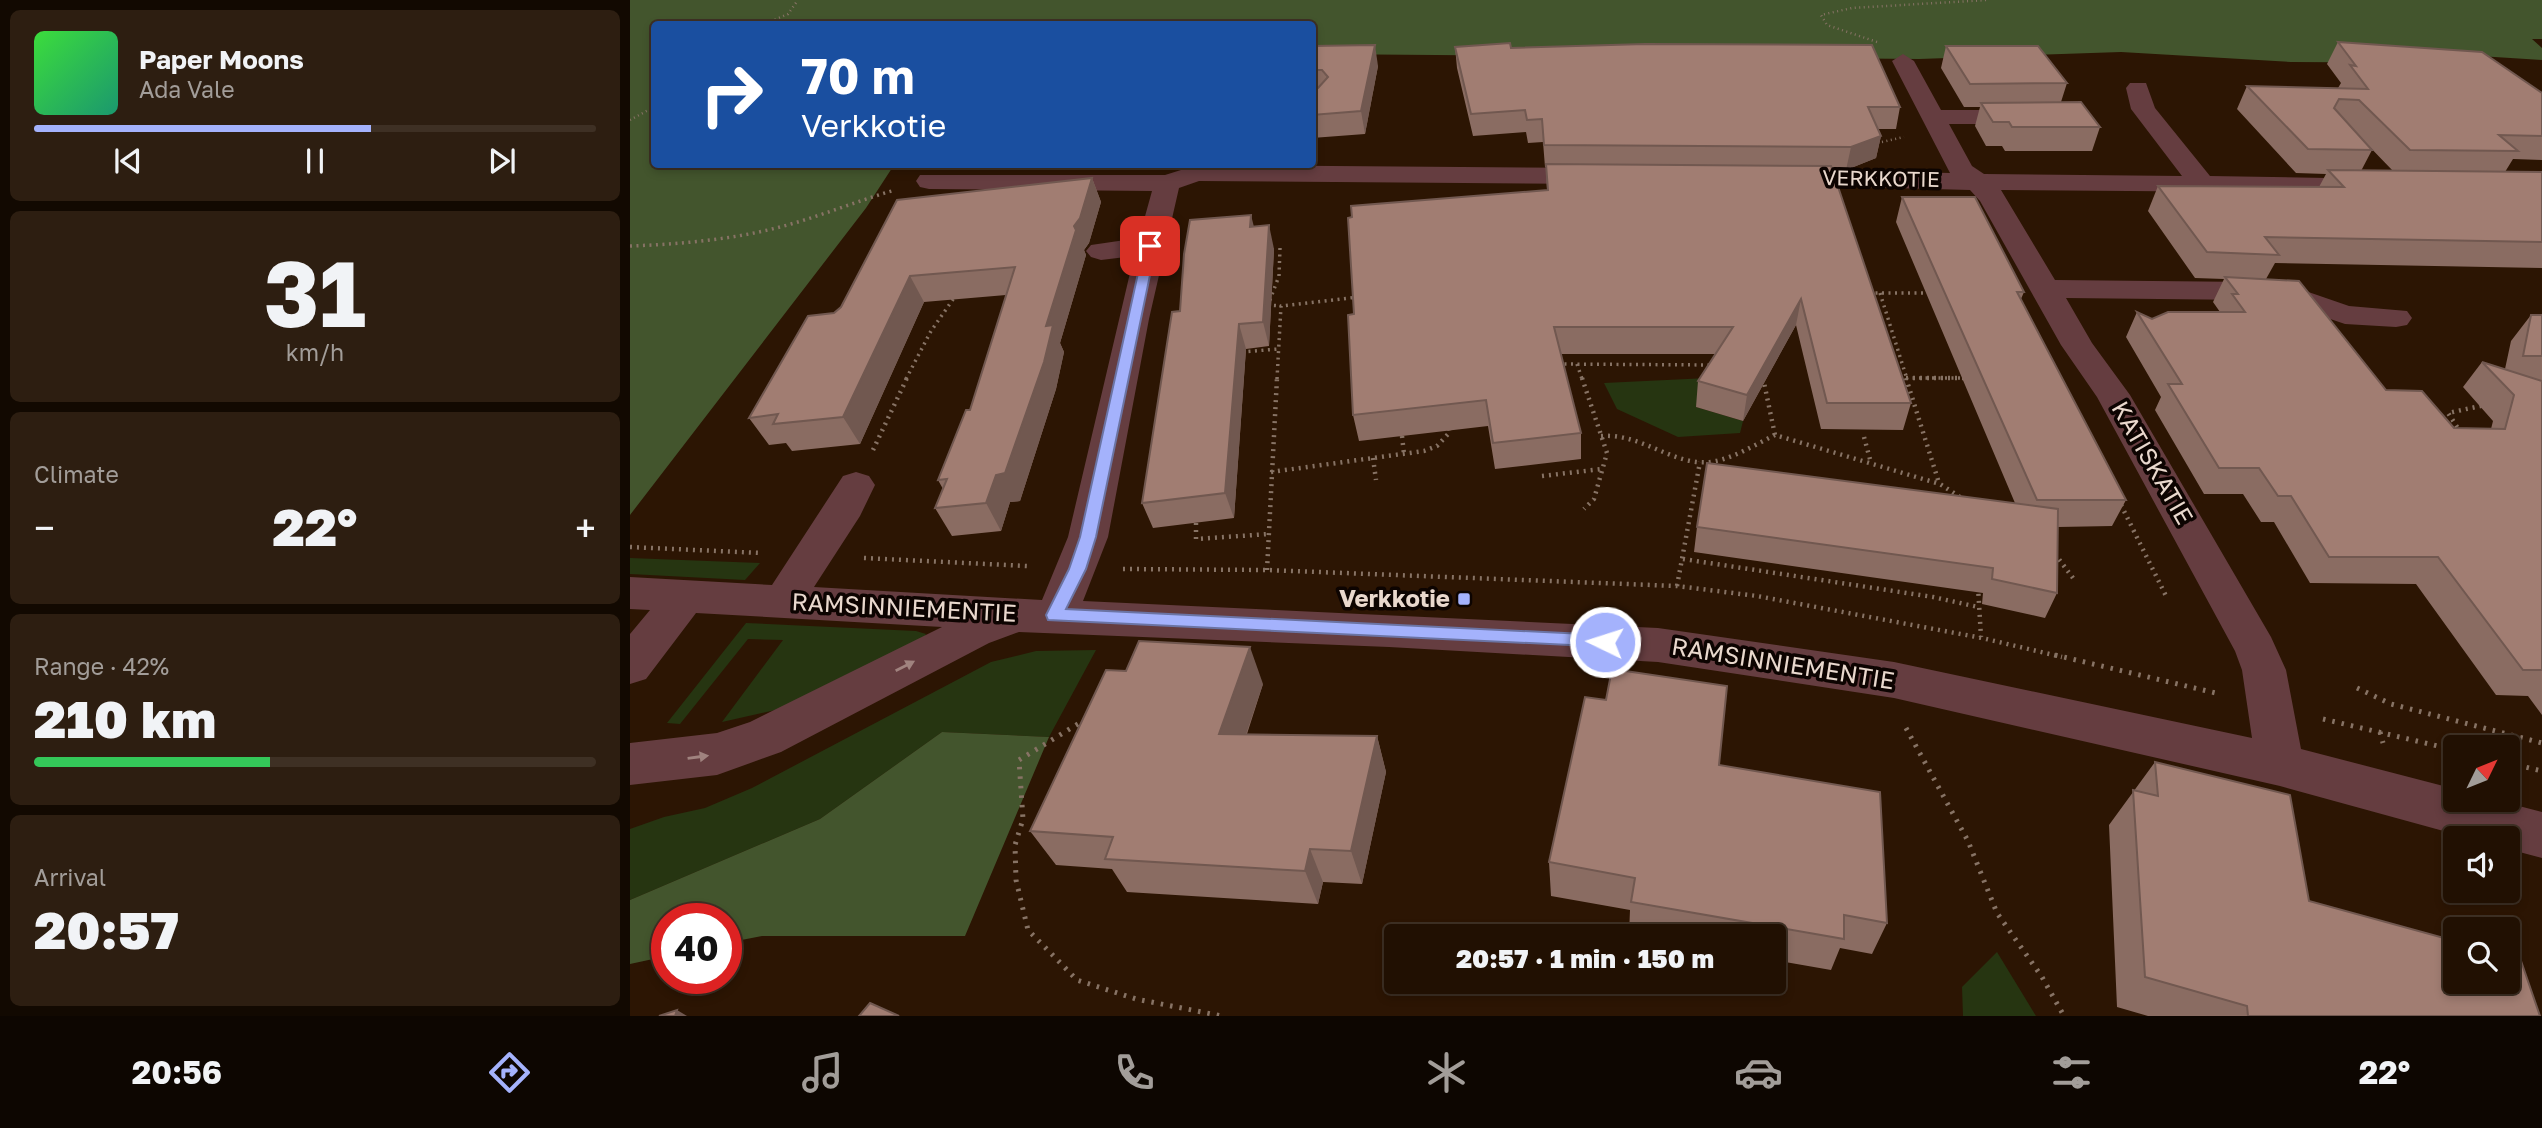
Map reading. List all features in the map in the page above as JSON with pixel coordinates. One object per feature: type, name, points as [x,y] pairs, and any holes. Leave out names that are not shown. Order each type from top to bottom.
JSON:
[{"type":"street","name":"KATISKATIE","points":[[1903,61],[1962,171],[1977,181],[1992,197],[2077,345],[2113,395],[2256,649],[2264,670],[2280,765]]},
{"type":"street","points":[[2138,88],[2143,109],[2202,184]]},
{"type":"street","points":[[1933,117],[2057,116]]},
{"type":"street","name":"VERKKOTIE","points":[[1758,177],[2395,185],[2362,158]]},
{"type":"street","points":[[936,173],[1167,183],[1197,173],[1299,169],[1460,175],[1622,176]]},
{"type":"street","points":[[1399,201],[1419,189],[1460,175]]},
{"type":"street","points":[[630,764],[717,754],[764,738],[974,631],[1035,615],[1077,569],[1088,537],[1150,246],[1167,183]]},
{"type":"street","points":[[1101,251],[1150,246]]},
{"type":"street","points":[[2045,289],[2114,287],[2265,292],[2305,299],[2345,315],[2396,318]]},
{"type":"street","points":[[2114,287],[2134,321]]},
{"type":"street","points":[[783,602],[846,506],[856,485]]},
{"type":"street","name":"RAMSINNIEMENTIE","points":[[630,593],[684,598],[1658,645],[1894,680],[2280,765],[2542,835]]},
{"type":"street","points":[[630,666],[684,598]]},
{"type":"path","points":[[776,21],[788,14],[798,0]]},
{"type":"path","points":[[1858,2],[1950,4],[1987,0]]},
{"type":"path","points":[[1835,5],[1821,15],[1827,25],[1878,42],[1903,61]]},
{"type":"path","points":[[630,120],[651,109]]},
{"type":"path","points":[[1881,142],[1895,141],[1909,133]]},
{"type":"path","points":[[630,246],[681,245],[791,223],[936,173]]},
{"type":"path","points":[[1280,248],[1279,276],[1268,305],[1281,306],[1370,296]]},
{"type":"path","points":[[856,485],[918,351],[933,324],[962,286]]},
{"type":"path","points":[[1859,293],[1944,293]]},
{"type":"path","points":[[1880,293],[1940,484]]},
{"type":"path","points":[[1267,570],[1281,306]]},
{"type":"path","points":[[1239,353],[1278,349]]},
{"type":"path","points":[[1612,353],[1613,365]]},
{"type":"path","points":[[1552,364],[1720,365]]},
{"type":"path","points":[[1577,364],[1607,453],[1594,499],[1584,509]]},
{"type":"path","points":[[1760,366],[1775,435]]},
{"type":"path","points":[[1906,378],[1976,378]]},
{"type":"path","points":[[2468,442],[2448,413],[2488,405]]},
{"type":"path","points":[[1271,472],[1424,451],[1444,441],[1450,432],[1448,419]]},
{"type":"path","points":[[1601,436],[1617,433],[1630,436],[1700,462],[1724,458],[1775,435],[1940,484],[1972,505]]},
{"type":"path","points":[[1402,436],[1404,454]]},
{"type":"path","points":[[1864,437],[1871,463]]},
{"type":"path","points":[[1373,458],[1376,480]]},
{"type":"path","points":[[1677,586],[1700,462]]},
{"type":"path","points":[[1542,476],[1602,469]]},
{"type":"path","points":[[1196,523],[1196,539],[1269,534]]},
{"type":"path","points":[[2052,551],[2076,582]]},
{"type":"path","points":[[1683,559],[1933,597],[1978,607]]},
{"type":"path","points":[[1109,568],[1267,570],[1677,586],[1757,596],[1982,638],[2225,695]]},
{"type":"path","points":[[1979,577],[1978,607],[1982,638]]},
{"type":"path","points":[[2357,688],[2391,704],[2542,743]]},
{"type":"path","points":[[1098,710],[1019,760],[1023,819],[1015,845],[1016,880],[1028,930],[1077,980],[1136,999],[1222,1016]]},
{"type":"path","points":[[2320,718],[2443,747]]},
{"type":"path","points":[[1904,723],[1968,841],[1997,913],[2042,977],[2064,1016]]},
{"type":"path","points":[[2381,732],[2395,796]]},
{"type":"path","points":[[2520,765],[2542,771]]},
{"type":"green space","points":[[630,0],[2542,0],[2542,39],[2532,39],[2542,48],[2542,60],[2463,55],[2467,63],[2291,62],[2121,52],[1919,59],[1316,54],[1316,21],[651,21],[651,168],[892,168],[866,208],[630,515]]},
{"type":"green space","points":[[1708,378],[1696,407],[1743,421],[1740,433],[1678,437],[1617,409],[1604,383]]},
{"type":"green space","points":[[630,558],[760,563],[745,580],[630,574]]},
{"type":"green space","points":[[746,623],[916,631],[926,634],[923,641],[780,709],[722,722],[783,640],[748,639],[680,724],[667,723]]},
{"type":"green space","points":[[1096,650],[1049,737],[942,732],[820,819],[630,900],[630,829],[664,817],[705,808],[752,788],[991,662],[1036,651]]},
{"type":"green space","points":[[942,732],[1049,737],[965,936],[762,936],[742,940],[742,903],[651,903],[651,959],[630,964],[630,900],[820,819]]},
{"type":"green space","points":[[1997,952],[2036,1016],[1963,1016],[1962,987]]},
{"type":"building","points":[[2338,42],[2482,52],[2542,93],[2542,136],[2499,135],[2518,151],[2410,150],[2359,100],[2339,99],[2334,108],[2372,150],[2308,149],[2247,86],[2368,89],[2350,65],[2356,66]]},
{"type":"building","points":[[1510,43],[1511,48],[1645,44],[1872,45],[1900,107],[1868,107],[1881,136],[1851,147],[1544,145],[1542,119],[1527,120],[1525,110],[1471,114],[1455,47]]},
{"type":"building","points":[[1375,45],[1361,111],[1316,115],[1316,88],[1328,77],[1322,70],[1316,70],[1316,46]]},
{"type":"building","points":[[1946,46],[2038,46],[2067,83],[1970,84]]},
{"type":"building","points":[[2081,102],[2100,127],[2012,127],[2009,122],[1993,122],[1981,103]]},
{"type":"building","points":[[1546,164],[1831,166],[1911,403],[1827,403],[1801,299],[1747,395],[1698,381],[1733,327],[1554,327],[1581,433],[1493,443],[1486,400],[1353,415],[1348,315],[1354,314],[1348,218],[1352,217],[1351,206],[1548,190]]},
{"type":"building","points":[[2328,170],[2542,172],[2542,242],[2265,237],[2279,255],[2207,252],[2158,186],[2344,187]]},
{"type":"building","points":[[1092,178],[1080,218],[1074,226],[1076,230],[1046,326],[1053,325],[1044,362],[1005,473],[996,475],[986,503],[935,508],[947,479],[938,480],[966,410],[970,410],[1015,267],[910,276],[843,417],[773,424],[778,414],[749,418],[808,316],[834,313],[841,307],[897,200]]},
{"type":"building","points":[[1902,197],[1975,197],[2024,292],[2017,292],[2126,500],[2037,500]]},
{"type":"building","points":[[1251,215],[1250,227],[1269,225],[1263,322],[1239,324],[1225,493],[1142,503],[1172,312],[1180,311],[1184,254],[1190,220]]},
{"type":"building","points":[[2225,277],[2299,281],[2386,390],[2422,391],[2454,428],[2505,429],[2514,395],[2482,362],[2542,381],[2542,670],[2523,670],[2438,557],[2329,557],[2291,496],[2278,496],[2259,468],[2219,468],[2168,384],[2182,384],[2137,312],[2152,319],[2168,312],[2245,312],[2232,294],[2238,294]]},
{"type":"building","points":[[2531,315],[2542,315],[2542,356],[2523,356]]},
{"type":"building","points":[[1707,463],[2058,509],[2057,593],[1992,579],[1993,568],[1697,527]]},
{"type":"building","points":[[1139,641],[1250,647],[1219,734],[1377,736],[1351,851],[1310,849],[1305,871],[1105,859],[1113,837],[1030,831],[1106,670],[1126,671]]},
{"type":"building","points":[[1612,669],[1727,686],[1719,765],[1880,792],[1887,923],[1844,915],[1844,939],[1786,929],[1786,924],[1758,924],[1631,902],[1635,878],[1549,862],[1585,697],[1606,700]]},
{"type":"building","points":[[2155,762],[2290,795],[2309,901],[2443,938],[2443,994],[2520,994],[2520,958],[2540,1016],[2248,1016],[2247,1006],[2145,977],[2133,790],[2158,796]]},
{"type":"building","points":[[870,1003],[899,1016],[859,1016]]},
{"type":"building","points":[[677,1010],[675,1016],[659,1016]]},
{"type":"place","name":"Verkkotie","points":[[1464,599]]},
{"type":"route","points":[[1150,246],[1088,537],[1077,569],[1055,615],[1605,642]]}]
